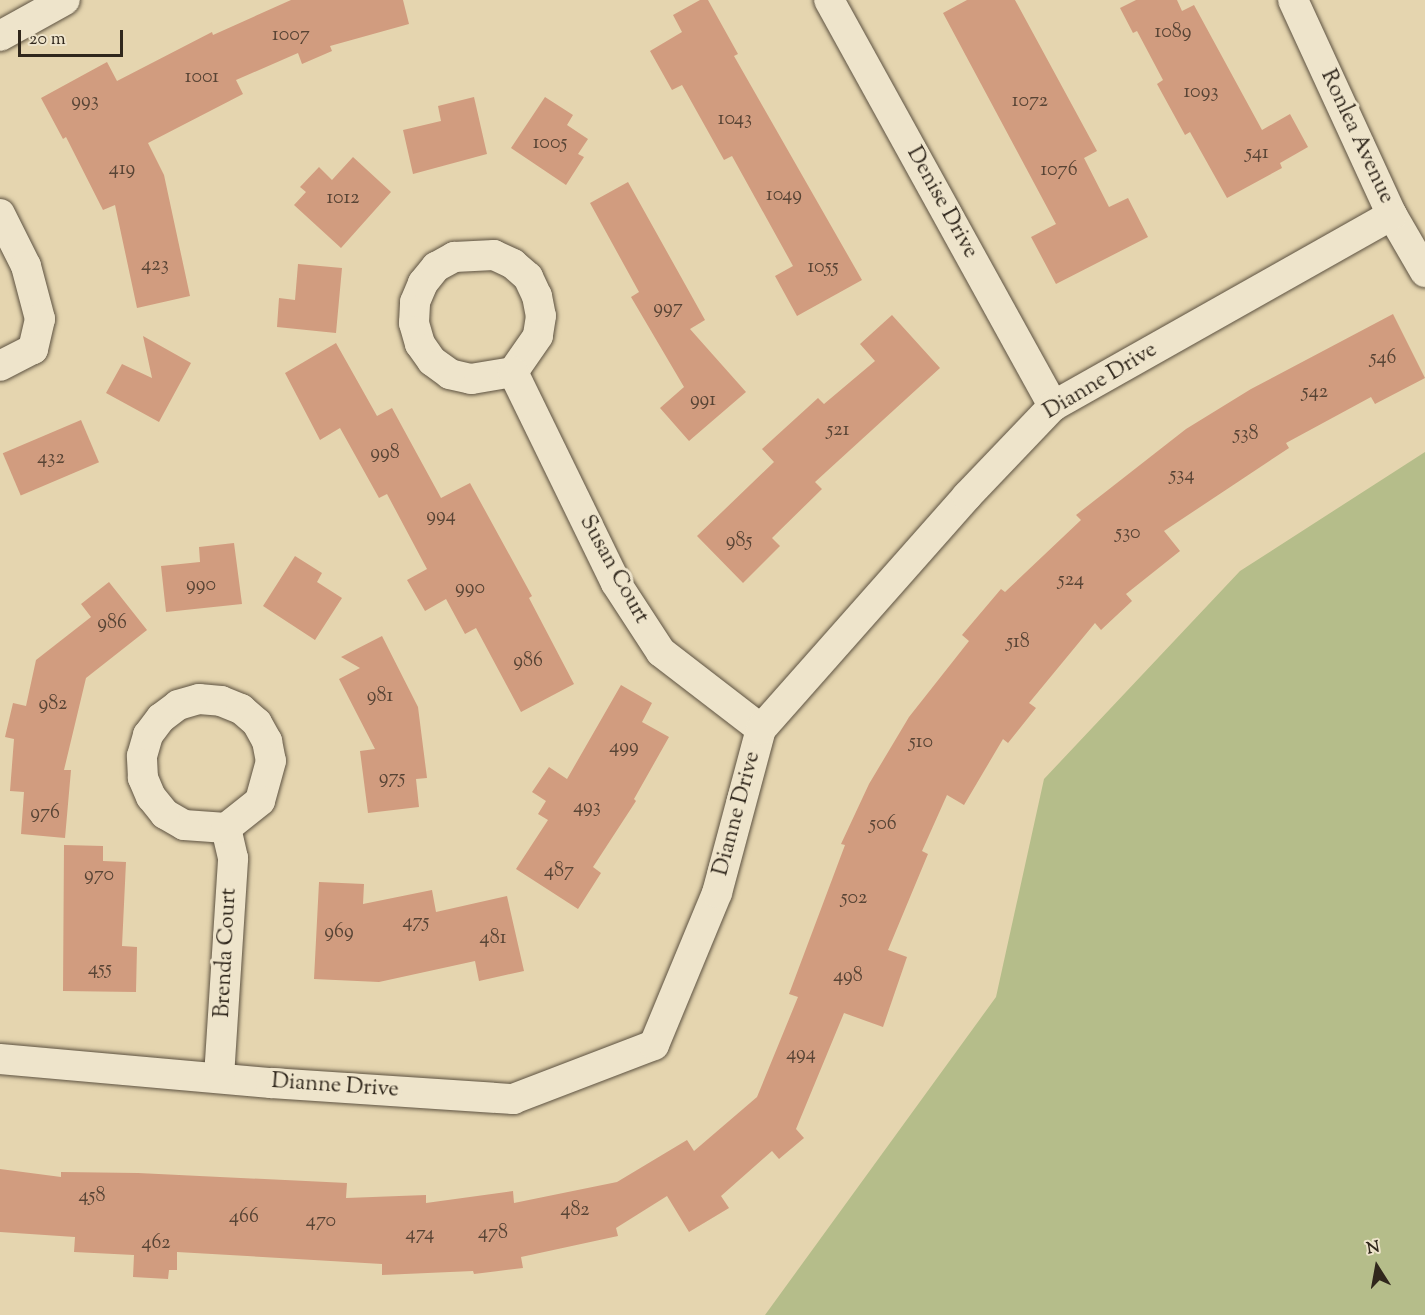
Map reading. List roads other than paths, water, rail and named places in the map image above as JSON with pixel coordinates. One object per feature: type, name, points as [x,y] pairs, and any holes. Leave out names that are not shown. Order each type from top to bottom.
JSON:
[{"type":"street","points":[[0,36],[65,0]]},
{"type":"street","name":"Denise Drive","points":[[829,0],[1053,406]]},
{"type":"street","name":"Ronlea Avenue","points":[[1293,0],[1392,215],[1425,272]]},
{"type":"street","points":[[0,214],[26,266],[40,319],[33,349],[0,366]]},
{"type":"street","name":"Dianne Drive","points":[[0,1059],[513,1099],[654,1045],[717,894],[762,729],[975,488],[1053,406],[1392,215]]},
{"type":"street","points":[[494,255],[513,264],[528,278],[537,296],[541,316],[538,336],[513,372],[471,379],[450,374],[432,361],[420,344],[414,323],[415,302],[423,283],[436,267],[454,257],[494,255]]},
{"type":"street","name":"Susan Court","points":[[513,372],[616,583],[661,652],[762,729]]},
{"type":"street","points":[[200,699],[221,700],[241,709],[257,723],[267,741],[271,761],[260,801],[226,828],[184,825],[165,814],[151,797],[143,778],[142,756],[148,735],[160,718],[178,705],[200,699]]},
{"type":"street","name":"Brenda Court","points":[[219,1077],[232,858],[226,828]]}]
